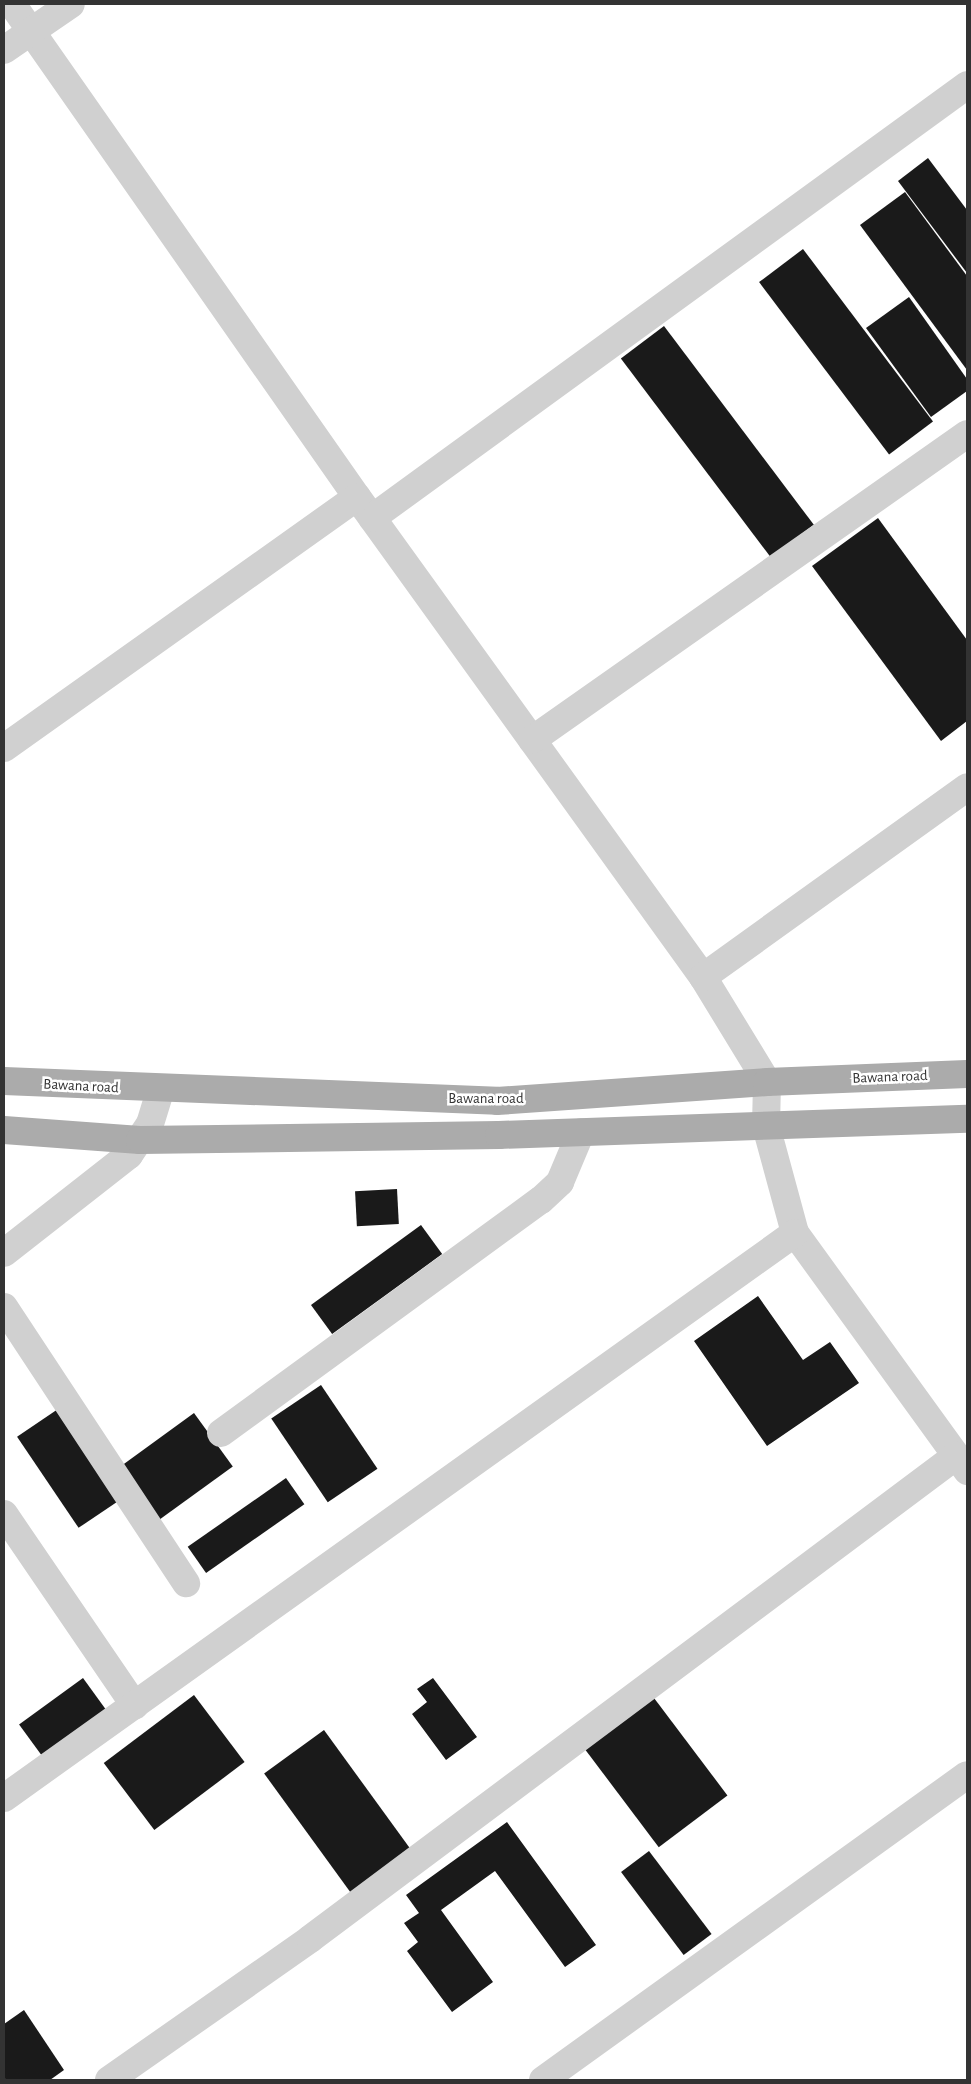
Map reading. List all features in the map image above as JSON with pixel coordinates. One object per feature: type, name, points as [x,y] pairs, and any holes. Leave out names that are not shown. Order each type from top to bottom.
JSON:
[{"type":"main road","name":"Bawana road","points":[[4,1081],[161,1089],[497,1100],[767,1082],[967,1074]]},
{"type":"main road","points":[[4,1130],[140,1140],[580,1132],[967,1118]]},
{"type":"street","points":[[12,4],[364,508],[704,977],[767,1082],[766,1126],[795,1233],[962,1463],[310,1939],[109,2080]]},
{"type":"street","points":[[4,50],[71,4]]},
{"type":"street","points":[[4,748],[364,508],[967,85]]},
{"type":"street","points":[[532,740],[967,434]]},
{"type":"street","points":[[704,977],[967,787]]},
{"type":"street","points":[[4,1253],[122,1162],[140,1140],[161,1089]]},
{"type":"street","points":[[221,1433],[541,1200],[560,1182],[580,1132]]},
{"type":"street","points":[[4,1798],[795,1233]]},
{"type":"street","points":[[4,1307],[186,1583]]},
{"type":"street","points":[[4,1514],[135,1706]]},
{"type":"street","points":[[543,2080],[967,1775]]},
{"type":"building","points":[[928,158],[967,210],[967,273],[898,181]]},
{"type":"building","points":[[905,192],[967,276],[967,370],[860,225]]},
{"type":"building","points":[[803,249],[933,422],[889,455],[759,282]]},
{"type":"building","points":[[909,297],[967,379],[967,391],[931,417],[866,328]]},
{"type":"building","points":[[664,326],[814,525],[771,557],[621,358]]},
{"type":"building","points":[[878,518],[967,640],[967,721],[941,741],[812,566]]},
{"type":"building","points":[[397,1189],[399,1224],[357,1226],[355,1191]]},
{"type":"building","points":[[421,1225],[442,1254],[332,1334],[311,1305]]},
{"type":"building","points":[[758,1296],[803,1360],[830,1342],[859,1383],[767,1446],[694,1341]]},
{"type":"building","points":[[321,1385],[377,1469],[328,1502],[271,1419]]},
{"type":"building","points":[[61,1407],[123,1498],[79,1528],[17,1437]]},
{"type":"building","points":[[194,1413],[233,1466],[155,1523],[116,1469]]},
{"type":"building","points":[[286,1478],[304,1504],[206,1573],[188,1547]]},
{"type":"building","points":[[83,1678],[107,1711],[43,1758],[19,1724]]},
{"type":"building","points":[[433,1678],[477,1737],[446,1760],[412,1714],[427,1702],[417,1689]]},
{"type":"building","points":[[651,1694],[727,1795],[659,1847],[582,1746]]},
{"type":"building","points":[[194,1695],[245,1762],[154,1830],[104,1763]]},
{"type":"building","points":[[324,1730],[411,1850],[351,1893],[264,1773]]},
{"type":"building","points":[[507,1822],[596,1945],[565,1967],[495,1871],[441,1910],[493,1982],[452,2012],[407,1951],[418,1942],[404,1923],[419,1913],[406,1895]]},
{"type":"building","points":[[649,1851],[712,1934],[684,1955],[621,1872]]},
{"type":"building","points":[[24,2010],[64,2070],[50,2080],[6,2080],[4,2077],[4,2024]]}]
